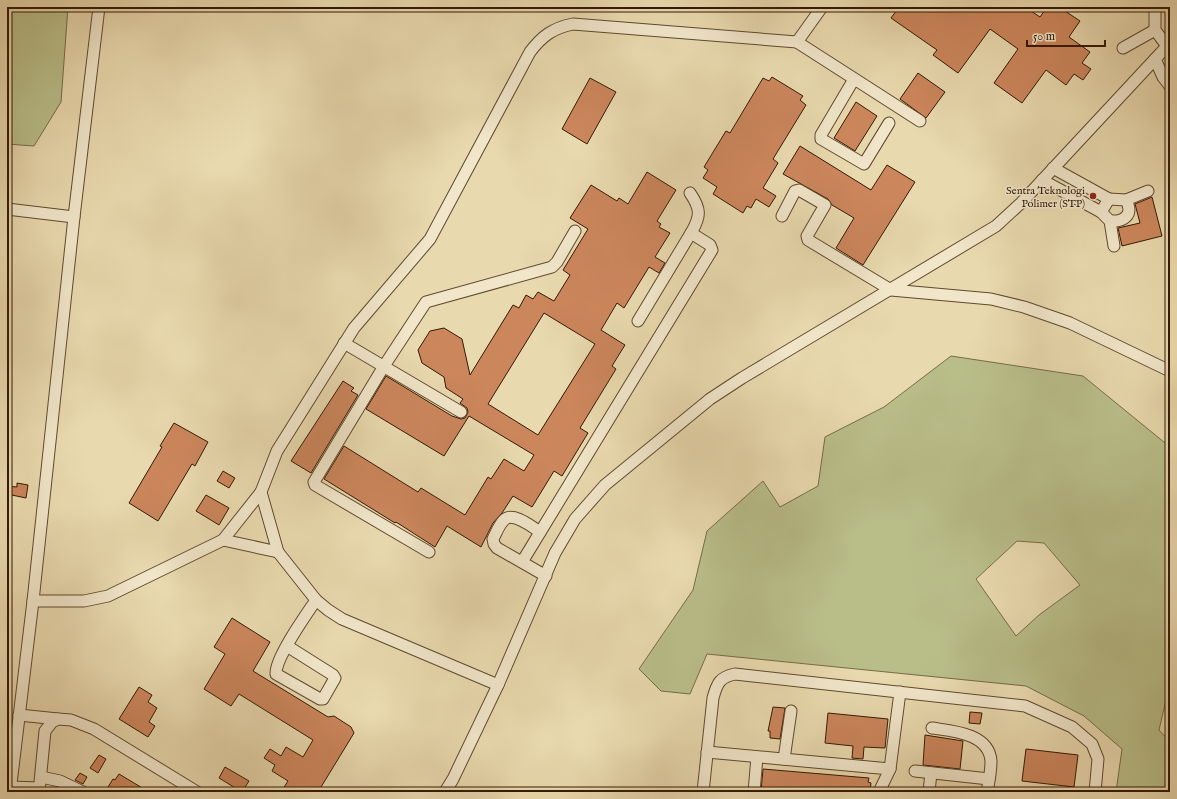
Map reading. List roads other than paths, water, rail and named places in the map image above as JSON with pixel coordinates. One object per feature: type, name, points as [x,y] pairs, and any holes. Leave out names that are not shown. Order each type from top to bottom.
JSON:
[{"type":"lane","points":[[58,719],[52,722],[45,731],[39,790],[10,789],[33,601],[74,217],[99,7]]},
{"type":"lane","points":[[797,42],[822,7]]},
{"type":"lane","points":[[445,792],[453,779],[498,685],[563,537],[588,503],[605,485],[710,399],[742,378],[996,226],[1042,180],[1168,44],[1155,30],[1156,7]]},
{"type":"lane","points":[[33,601],[84,600],[108,596],[223,540],[261,492],[277,451],[344,343],[368,309],[430,238],[530,52],[549,32],[559,27],[573,24],[797,42],[920,121]]},
{"type":"lane","points":[[1123,48],[1155,30]]},
{"type":"lane","points":[[1154,59],[1170,86]]},
{"type":"lane","points":[[854,79],[821,135],[821,139],[864,164],[889,123]]},
{"type":"lane","points":[[1053,168],[1109,199],[1126,200],[1148,191]]},
{"type":"lane","points":[[1042,180],[1101,212],[1110,221],[1114,246]]},
{"type":"lane","points":[[782,216],[797,190],[822,202],[825,205],[807,236],[808,240],[891,290],[991,299],[1024,307],[1070,323],[1170,371]]},
{"type":"lane","points":[[638,321],[691,233],[699,210],[697,203],[690,193]]},
{"type":"lane","points":[[1101,212],[1109,199]]},
{"type":"lane","points":[[1110,221],[1123,220],[1128,215],[1130,209],[1126,200]]},
{"type":"lane","points":[[7,209],[74,217]]},
{"type":"lane","points":[[429,552],[315,485],[314,482],[384,366],[426,302],[552,267],[557,262],[575,231]]},
{"type":"lane","points":[[522,562],[712,250],[710,245],[691,233]]},
{"type":"lane","points":[[344,343],[460,412]]},
{"type":"lane","points":[[261,492],[278,552],[316,600],[328,610],[342,619],[498,685]]},
{"type":"lane","points":[[540,532],[517,518],[510,517],[504,520],[493,539],[494,544],[546,576]]},
{"type":"lane","points":[[223,540],[278,552]]},
{"type":"lane","points":[[287,646],[336,678],[323,699],[320,699],[276,674],[276,668],[287,646],[316,600]]},
{"type":"lane","points":[[702,792],[713,698],[716,686],[725,676],[735,674],[1018,704],[1072,727],[1086,738],[1096,752],[1098,767],[1095,792]]},
{"type":"lane","points":[[879,792],[890,769],[900,692]]},
{"type":"lane","points":[[784,759],[791,711]]},
{"type":"lane","points":[[19,716],[71,720],[94,729],[197,792]]},
{"type":"lane","points":[[932,728],[961,732],[981,743],[989,754],[991,760],[987,792]]},
{"type":"lane","points":[[707,752],[890,769]]},
{"type":"lane","points":[[754,792],[757,757]]},
{"type":"lane","points":[[914,771],[989,779]]},
{"type":"lane","points":[[929,792],[931,773]]},
{"type":"lane","points":[[41,777],[60,781],[83,792]]},
{"type":"place","name":"Sentra Teknologi Polimer (STP)","points":[[1093,196]]}]
